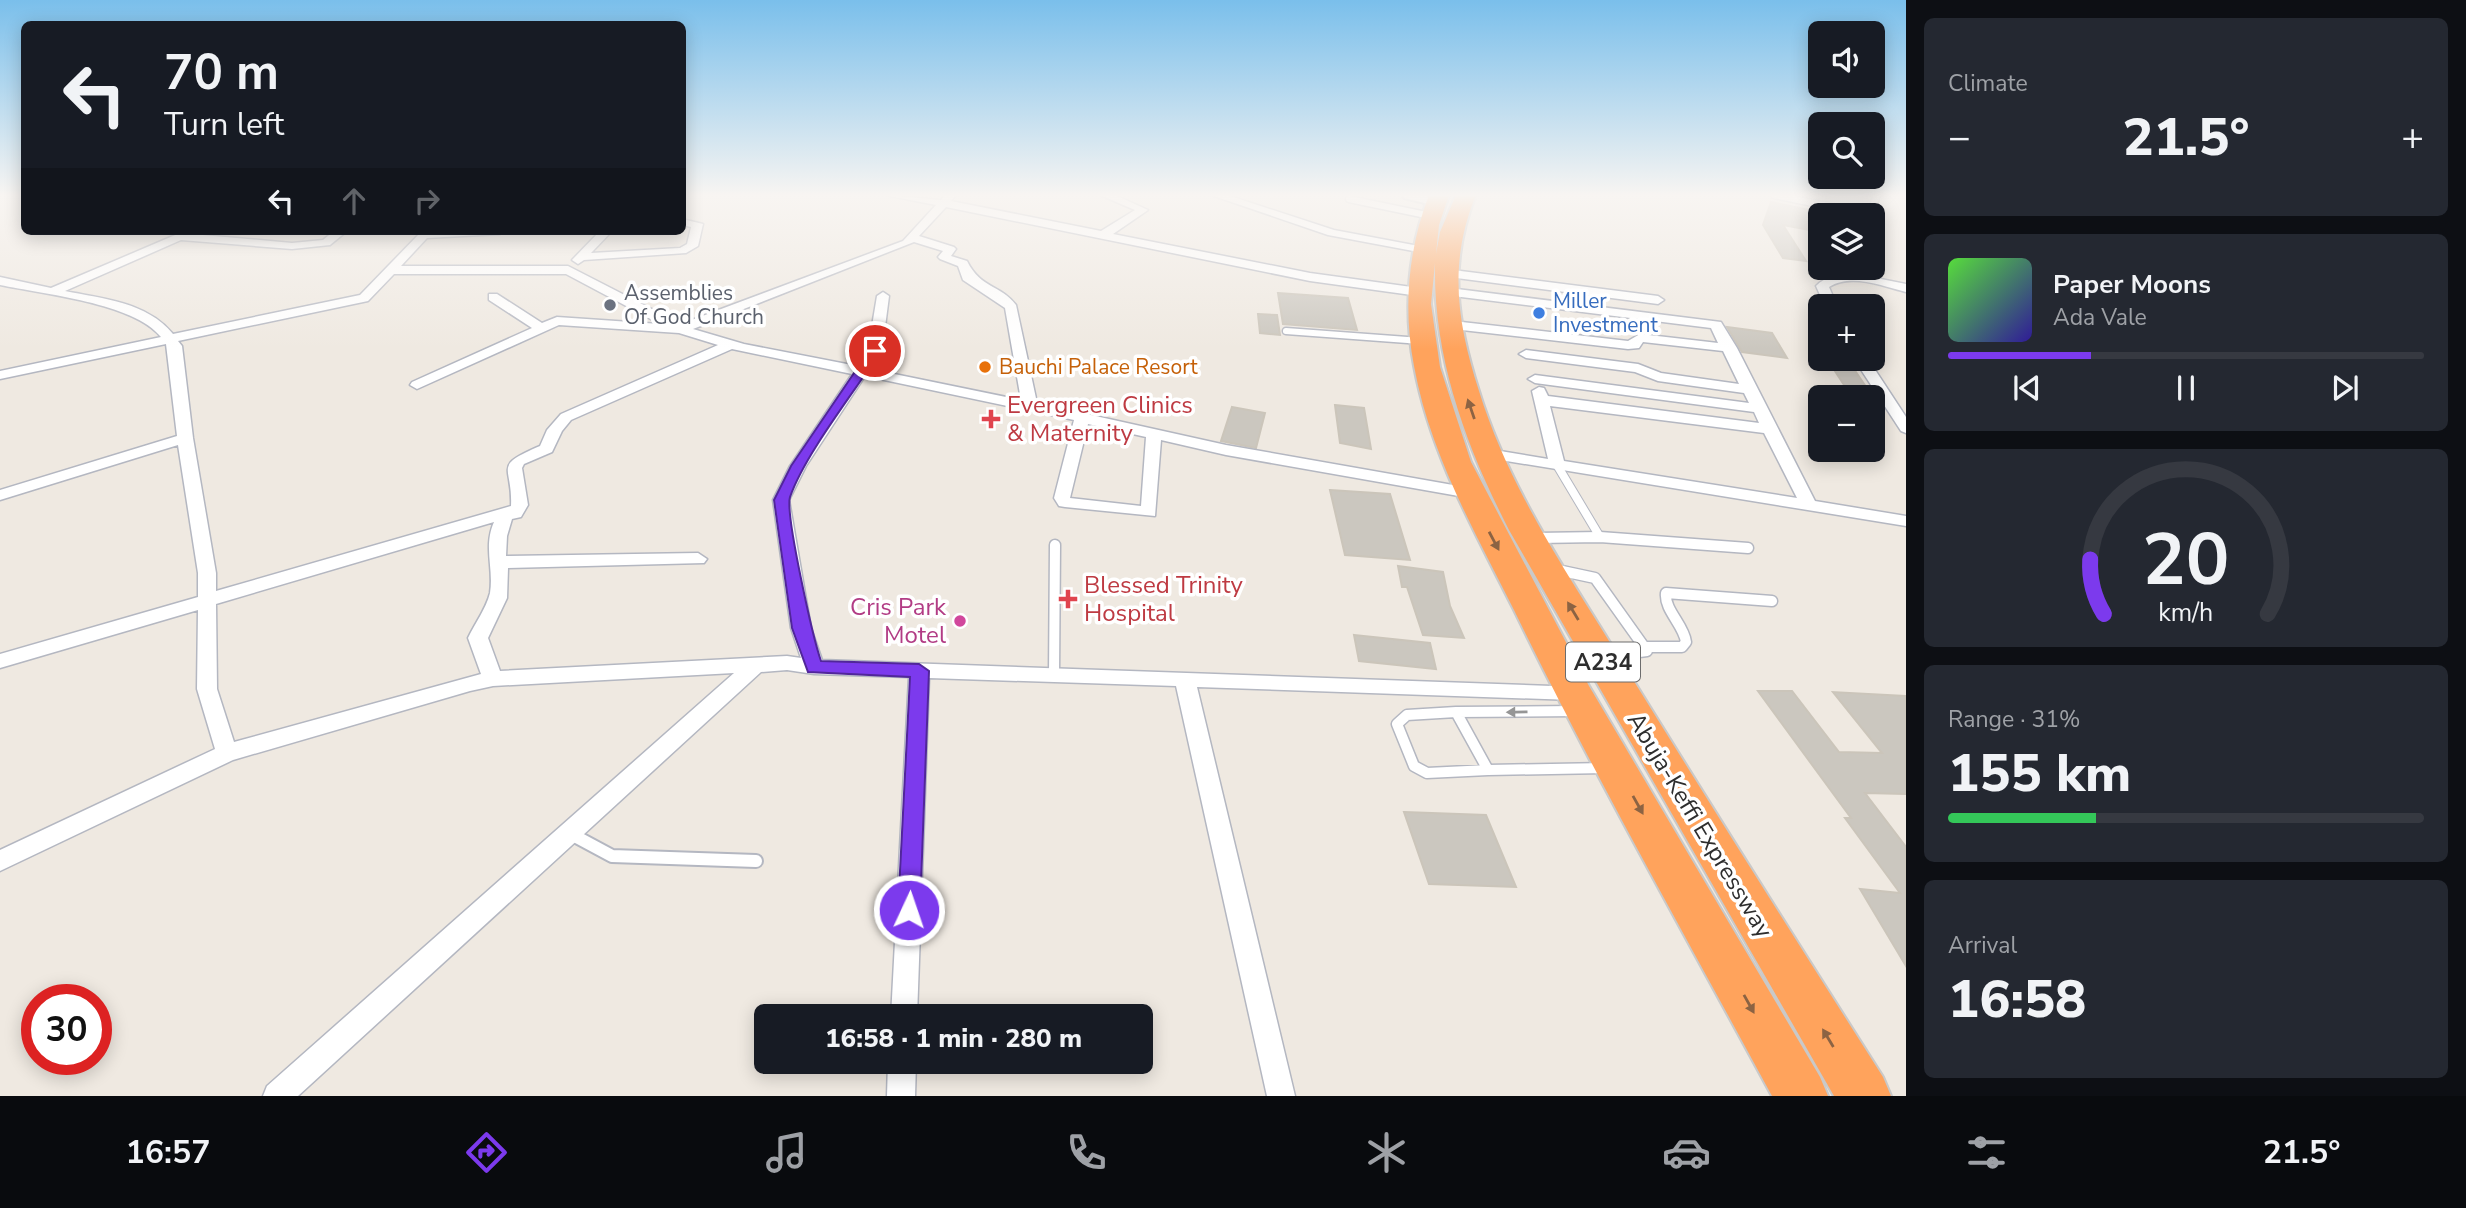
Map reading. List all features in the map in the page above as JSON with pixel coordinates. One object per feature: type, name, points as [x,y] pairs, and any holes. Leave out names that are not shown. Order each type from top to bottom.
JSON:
[{"type":"highway","name":"Abuja-Keffi Expressway","points":[[1436,271],[1465,390],[1488,454],[1539,553],[1701,829],[1864,1096]]},
{"type":"highway","name":"Abuja-Keffi Expressway","points":[[1436,271],[1437,410],[1470,493],[1579,701],[1801,1096]]},
{"type":"street","points":[[53,292],[157,246]]},
{"type":"street","points":[[0,375],[364,298],[413,246]]},
{"type":"street","points":[[568,270],[591,246]]},
{"type":"street","points":[[580,257],[682,251],[692,246]]},
{"type":"street","points":[[417,384],[540,327],[561,320],[680,328],[892,246]]},
{"type":"street","points":[[940,246],[950,249],[944,257],[963,264],[967,277],[1006,301],[1012,308],[1030,407]]},
{"type":"street","points":[[1153,246],[1310,277],[1436,271],[1511,283],[1658,300]]},
{"type":"street","points":[[1368,246],[1436,271],[1518,316],[1634,345],[1640,338],[1730,348]]},
{"type":"street","points":[[390,270],[568,270],[680,328],[730,345],[1226,450],[1470,493]]},
{"type":"street","points":[[1436,271],[1518,316],[1710,324],[1719,327],[1810,505]]},
{"type":"street","points":[[1826,294],[1822,286],[1829,280],[1846,277],[1906,288]]},
{"type":"street","points":[[0,281],[131,309],[159,326],[175,346],[185,438],[207,573],[207,689],[227,753]]},
{"type":"street","points":[[1511,283],[1526,354],[1557,465]]},
{"type":"street","points":[[814,667],[801,628],[781,500],[798,466],[859,371],[875,351],[883,296]]},
{"type":"street","points":[[494,298],[540,327]]},
{"type":"street","points":[[493,679],[478,638],[499,592],[496,562],[500,525],[505,516],[517,510],[520,505],[514,468],[518,461],[547,449],[555,430],[566,417],[730,345]]},
{"type":"street","points":[[1526,354],[1638,368],[1658,376],[1751,390]]},
{"type":"street","points":[[1869,371],[1906,428]]},
{"type":"street","points":[[1535,379],[1761,409]]},
{"type":"street","points":[[1541,400],[1771,429]]},
{"type":"street","points":[[1082,418],[1062,498],[1065,502],[1149,512],[1154,434]]},
{"type":"street","points":[[0,495],[185,438]]},
{"type":"street","points":[[1488,454],[1906,520]]},
{"type":"street","points":[[0,661],[517,510]]},
{"type":"street","points":[[496,562],[698,559]]},
{"type":"street","points":[[0,861],[227,753],[493,679],[787,663],[814,667],[1185,680],[1579,701]]},
{"type":"street","points":[[277,1096],[756,665]]},
{"type":"street","points":[[905,1004],[919,671]]},
{"type":"street","points":[[1185,680],[1281,1096]]},
{"type":"street","points":[[901,1096],[902,1074]]},
{"type":"lane","points":[[1286,331],[1436,271],[1406,246]]},
{"type":"lane","points":[[1557,465],[1600,537]]},
{"type":"lane","points":[[1539,553],[1600,537],[1748,548]]},
{"type":"lane","points":[[1054,675],[1055,545]]},
{"type":"lane","points":[[1539,553],[1595,578],[1646,647],[1645,653],[1600,657]]},
{"type":"lane","points":[[1646,647],[1682,648],[1686,642],[1685,634],[1665,600],[1666,593],[1772,601]]},
{"type":"lane","points":[[1579,701],[1407,715],[1400,718],[1397,724],[1414,766],[1427,773],[1618,768]]},
{"type":"lane","points":[[1456,712],[1488,770]]},
{"type":"lane","points":[[570,833],[612,856],[756,861]]},
{"type":"building","points":[[1776,246],[1797,246],[1806,261],[1783,258]]},
{"type":"building","points":[[1278,293],[1348,298],[1357,330],[1283,324]]},
{"type":"building","points":[[1258,314],[1277,315],[1280,335],[1260,333]]},
{"type":"building","points":[[1727,327],[1772,333],[1787,358],[1742,352]]},
{"type":"building","points":[[1835,371],[1855,371],[1865,385],[1844,385]]},
{"type":"building","points":[[1335,405],[1364,408],[1371,449],[1340,443]]},
{"type":"building","points":[[1232,407],[1265,413],[1256,448],[1221,441]]},
{"type":"building","points":[[1330,490],[1390,494],[1410,560],[1345,555]]},
{"type":"building","points":[[1398,566],[1443,572],[1450,606],[1464,638],[1423,635],[1407,587],[1402,587]]},
{"type":"building","points":[[1354,635],[1430,643],[1436,669],[1359,661]]},
{"type":"building","points":[[1758,691],[1792,691],[1839,752],[1882,753],[1833,692],[1906,696],[1906,794],[1865,793],[1906,847],[1906,966],[1860,889],[1900,893],[1845,818],[1851,818]]},
{"type":"building","points":[[1404,812],[1486,815],[1516,887],[1429,884]]},
{"type":"place","name":"Assemblies Of God Church","points":[[610,305]]},
{"type":"place","name":"Miller Investment","points":[[1539,313]]},
{"type":"place","name":"Bauchi Palace Resort","points":[[985,367]]},
{"type":"place","name":"Evergreen Clinics & Maternity","points":[[991,419]]},
{"type":"place","name":"Blessed Trinity Hospital","points":[[1068,599]]},
{"type":"place","name":"Cris Park Motel","points":[[960,621]]},
{"type":"route","points":[[875,351],[859,371],[798,466],[781,500],[801,628],[814,667],[919,671],[909,910]]}]
